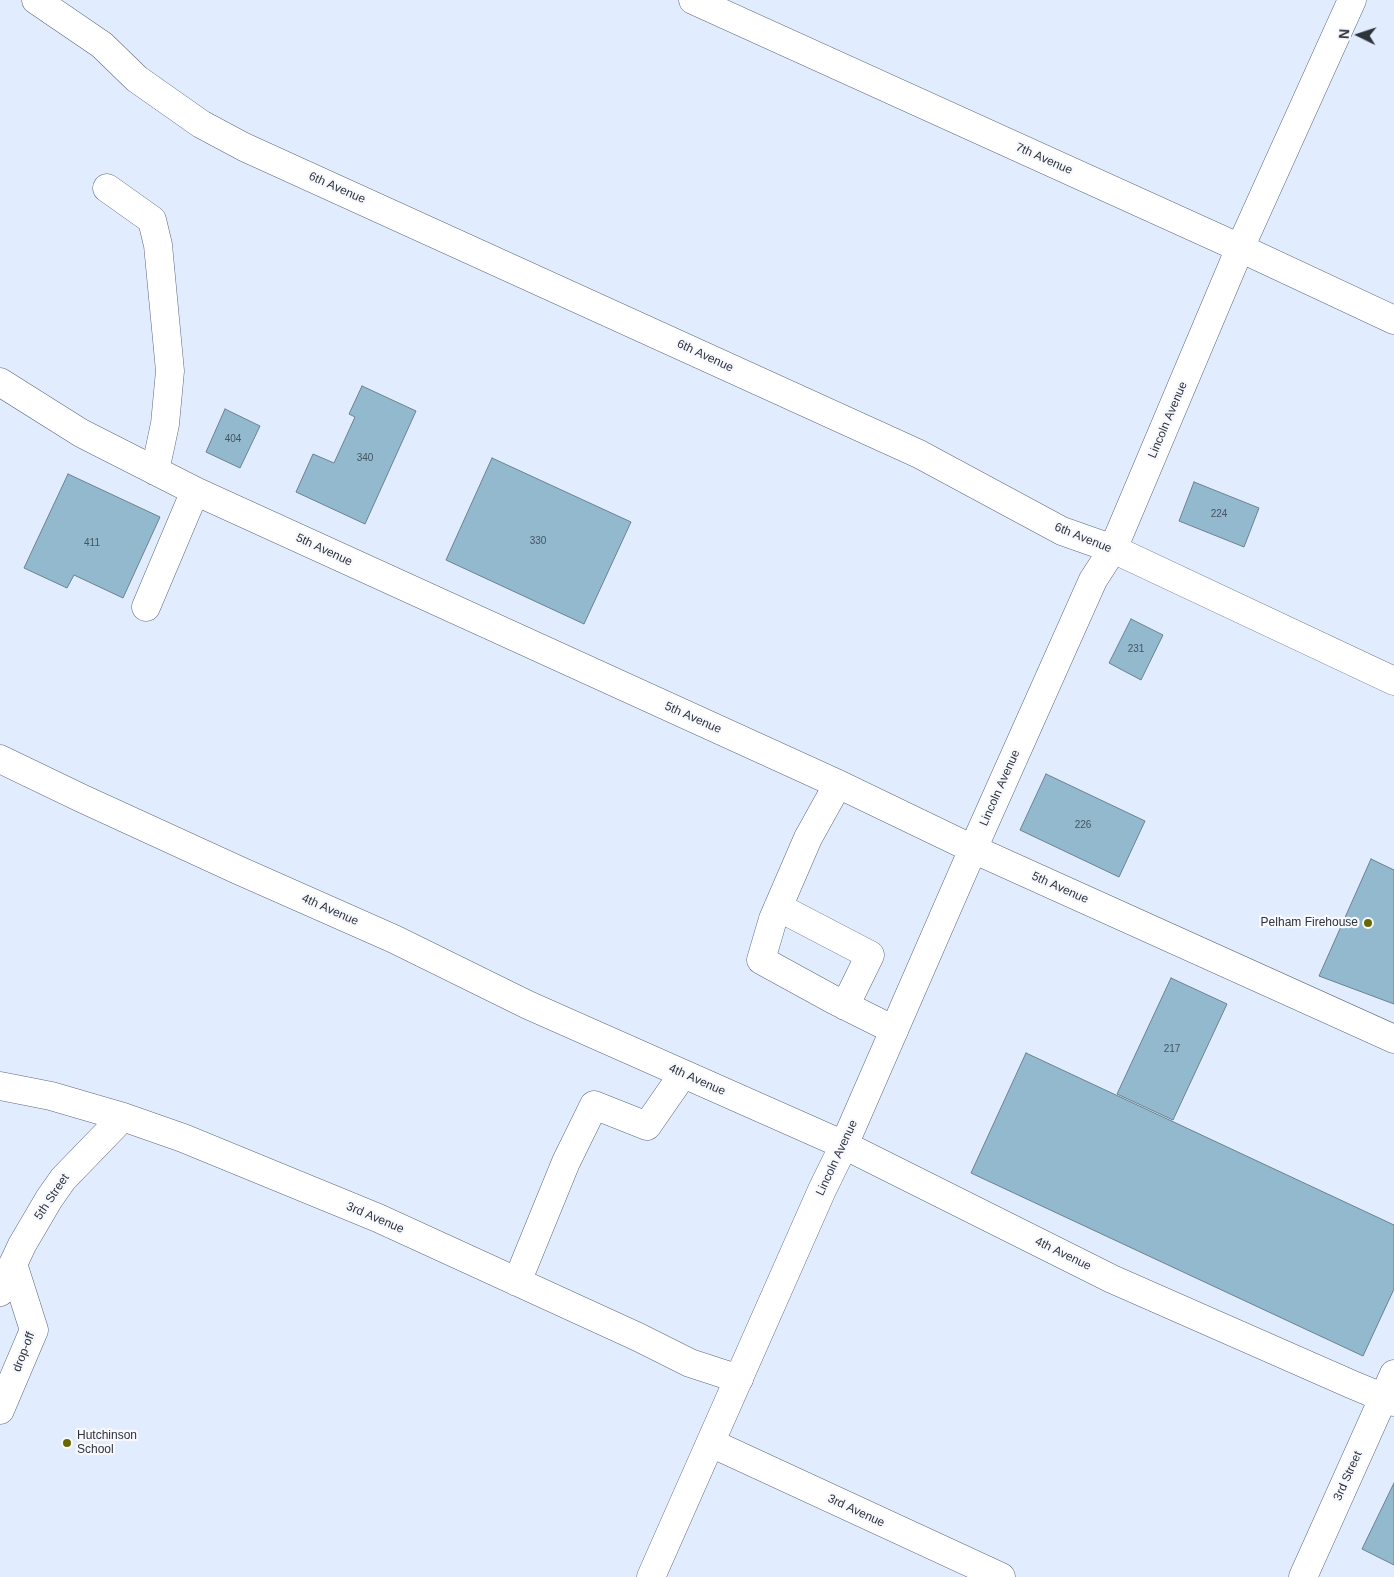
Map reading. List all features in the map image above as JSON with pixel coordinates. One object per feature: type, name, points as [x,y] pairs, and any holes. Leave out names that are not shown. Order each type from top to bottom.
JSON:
[{"type":"street","name":"6th Avenue","points":[[36,0],[102,45],[137,78],[193,118],[244,147],[920,454],[1062,531],[1113,550],[1394,681]]},
{"type":"street","name":"7th Avenue","points":[[693,0],[1240,248],[1394,320]]},
{"type":"street","name":"Lincoln Avenue","points":[[651,1577],[1093,580],[1113,550],[1240,248],[1352,0]]},
{"type":"street","points":[[107,188],[152,220],[158,245],[170,371],[165,424],[155,471]]},
{"type":"street","name":"5th Avenue","points":[[2,387],[81,433],[195,491],[838,784],[973,849],[1394,1038]]},
{"type":"street","points":[[146,607],[195,491]]},
{"type":"street","name":"4th Avenue","points":[[0,759],[212,858],[394,939],[528,1005],[844,1145],[1112,1278],[1353,1385],[1391,1391]]},
{"type":"street","points":[[838,784],[808,838],[773,918],[761,960],[894,1030]]},
{"type":"street","points":[[778,907],[870,955],[846,1006]]},
{"type":"street","points":[[517,1282],[566,1162],[594,1105],[647,1126],[683,1074]]},
{"type":"street","name":"3rd Avenue","points":[[0,1086],[51,1096],[123,1117],[182,1138],[369,1215],[690,1363],[739,1379]]},
{"type":"street","name":"5th Street","points":[[0,1292],[12,1264],[44,1206],[62,1179],[123,1117]]},
{"type":"street","name":"drop-off","points":[[0,1410],[34,1330],[12,1264]]},
{"type":"street","name":"3rd Street","points":[[1303,1577],[1391,1391]]},
{"type":"street","name":"3rd Avenue","points":[[711,1443],[1001,1577]]},
{"type":"building","points":[[362,386],[416,411],[365,524],[296,492],[313,454],[334,463],[355,417],[349,414]]},
{"type":"building","points":[[225,409],[260,426],[240,468],[206,452]]},
{"type":"building","points":[[492,458],[631,522],[584,624],[446,560]]},
{"type":"building","points":[[68,474],[160,517],[123,598],[74,575],[67,588],[24,568]]},
{"type":"building","points":[[1194,482],[1259,508],[1244,547],[1179,521]]},
{"type":"building","points":[[1131,619],[1163,635],[1141,680],[1109,663]]},
{"type":"building","points":[[1046,774],[1145,821],[1119,877],[1020,830]]},
{"type":"building","name":"Pelham Firehouse","points":[[1371,859],[1394,870],[1394,1004],[1319,976]]},
{"type":"building","points":[[1171,978],[1227,1004],[1173,1120],[1117,1094]]},
{"type":"building","points":[[1026,1053],[1394,1225],[1394,1289],[1363,1356],[971,1173]]},
{"type":"building","points":[[1394,1483],[1394,1565],[1362,1549]]},
{"type":"place","name":"Pelham Firehouse","points":[[1368,923]]},
{"type":"place","name":"Hutchinson School","points":[[67,1443]]}]
